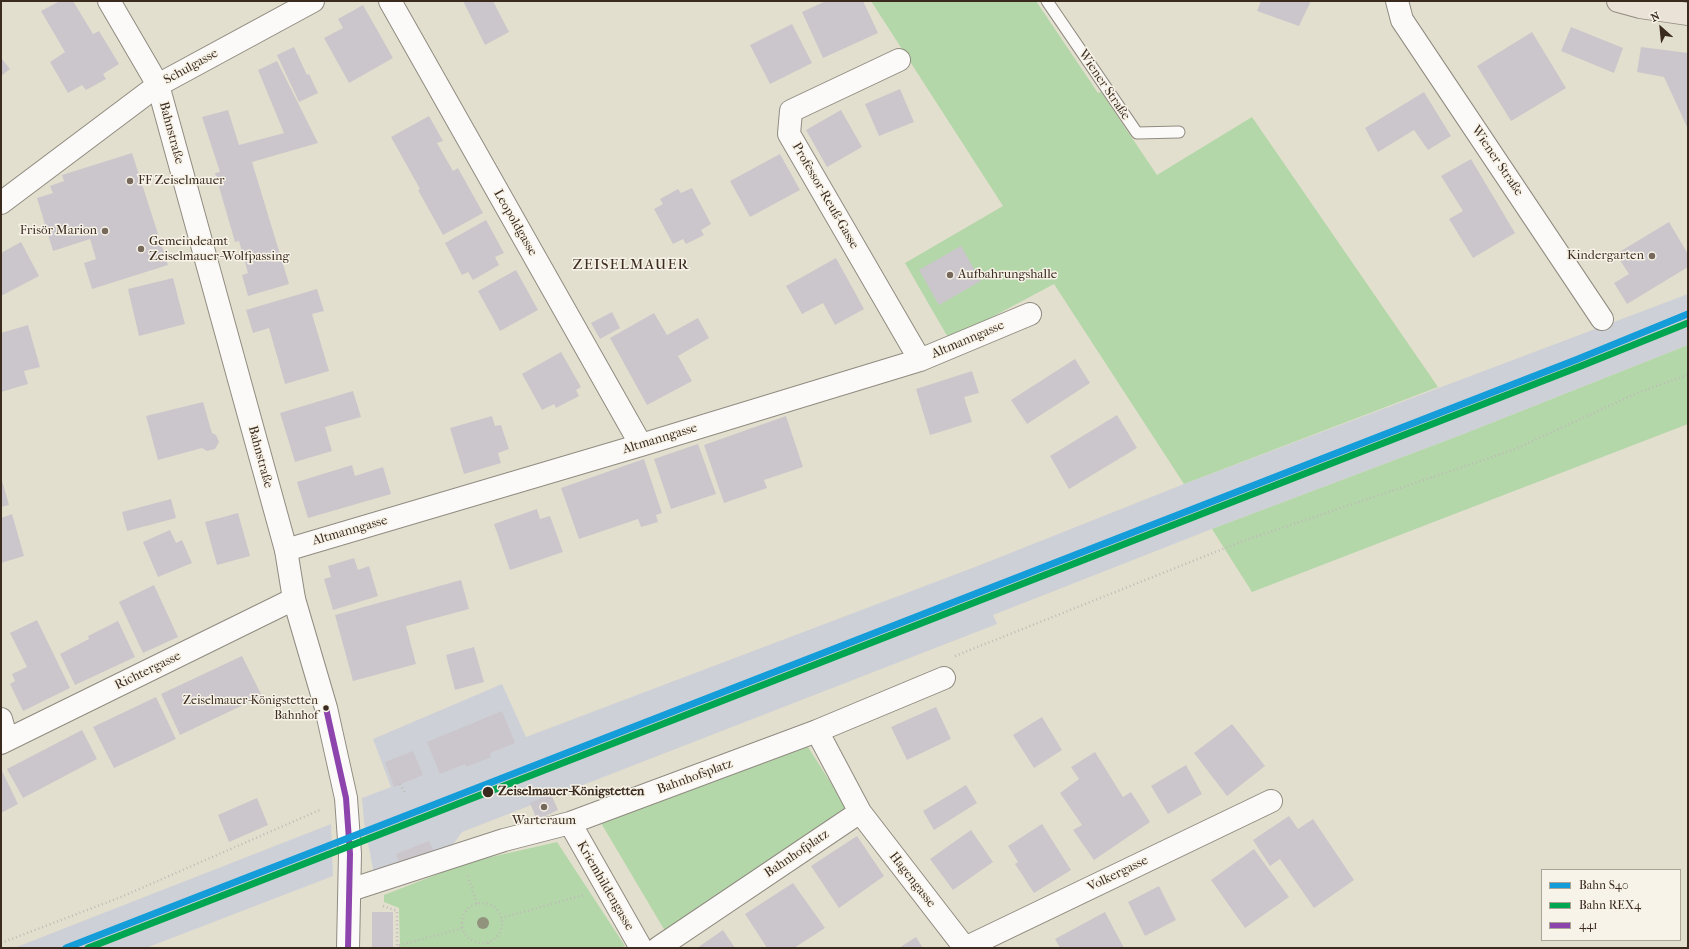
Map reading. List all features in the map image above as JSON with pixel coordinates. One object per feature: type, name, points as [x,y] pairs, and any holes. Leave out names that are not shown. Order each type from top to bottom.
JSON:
[{"type":"main road","points":[[1618,1],[1640,7],[1688,14]]},
{"type":"street","name":"Bahnstraße","points":[[108,1],[158,85],[286,550],[294,599],[326,708],[346,798],[350,854],[349,939]]},
{"type":"street","name":"Schulgasse","points":[[1,203],[158,85],[313,1]]},
{"type":"street","name":"Leopoldgasse","points":[[390,1],[641,445]]},
{"type":"street","name":"Wiener Straße","points":[[1397,1],[1402,20],[1602,319]]},
{"type":"street","name":"Professor-Reuß-Gasse","points":[[899,60],[791,111],[789,134],[920,360]]},
{"type":"street","name":"Altmanngasse","points":[[286,550],[641,445],[920,360],[1030,314]]},
{"type":"street","name":"Richtergasse","points":[[4,741],[294,599]]},
{"type":"street","name":"Bahnhofsplatz","points":[[350,890],[497,842],[570,823],[817,731],[944,678]]},
{"type":"street","points":[[1,719],[4,741]]},
{"type":"street","points":[[817,731],[860,812]]},
{"type":"street","name":"Volkergasse","points":[[965,948],[1271,801]]},
{"type":"street","name":"Bahnhofplatz","points":[[658,948],[860,812]]},
{"type":"street","name":"Hagengasse","points":[[860,812],[965,948]]},
{"type":"street","name":"Kriemhildengasse","points":[[570,823],[606,889],[641,948]]},
{"type":"lane","name":"Wiener Straße","points":[[1047,1],[1137,133],[1180,132]]},
{"type":"path","points":[[944,678],[955,656],[1243,541],[1513,450],[1638,393],[1688,375]]},
{"type":"path","points":[[400,784],[405,793]]},
{"type":"path","points":[[555,793],[559,801]]},
{"type":"path","points":[[1,943],[121,897],[346,798]]},
{"type":"path","points":[[372,883],[382,906],[397,910],[397,947],[463,928]]},
{"type":"path","points":[[501,918],[606,889]]},
{"type":"path","points":[[477,904],[489,905],[499,913],[501,918],[500,931],[497,937],[488,943],[474,941],[465,934],[463,928],[462,922],[467,910],[477,904]]},
{"type":"path","points":[[488,943],[490,948]]},
{"type":"shaded area","points":[[1688,294],[1688,345],[1461,435],[1212,529],[993,615],[997,624],[462,832],[450,849],[374,874],[364,822],[362,798],[391,787],[373,739],[502,684],[526,737],[975,567],[1184,484]]},
{"type":"shaded area","points":[[331,824],[333,876],[146,948],[14,948]]},
{"type":"green space","points":[[871,1],[1036,1],[1098,93],[1101,92],[1157,175],[1252,117],[1438,387],[1184,484],[1054,284],[951,339],[946,334],[905,263],[1003,206]]},
{"type":"green space","points":[[1688,345],[1688,424],[1252,592],[1212,529],[1461,435]]},
{"type":"green space","points":[[808,747],[848,810],[665,931],[601,823]]},
{"type":"green space","points":[[557,842],[625,946],[618,948],[400,948],[399,908],[384,902],[384,895],[469,862]]},
{"type":"building","points":[[60,1],[73,1],[93,34],[99,31],[119,64],[103,74],[106,79],[86,90],[82,85],[68,93],[50,62],[65,52],[41,11]]},
{"type":"building","points":[[463,1],[493,1],[509,32],[485,45]]},
{"type":"building","points":[[826,1],[863,1],[878,33],[823,58],[802,12]]},
{"type":"building","points":[[1261,1],[1311,1],[1299,26],[1257,11]]},
{"type":"building","points":[[363,5],[393,58],[349,83],[324,38],[343,28],[338,19]]},
{"type":"building","points":[[792,24],[812,63],[770,84],[750,45]]},
{"type":"building","points":[[1571,27],[1623,48],[1614,73],[1561,51]]},
{"type":"building","points":[[1532,32],[1566,88],[1511,121],[1477,66]]},
{"type":"building","points":[[294,47],[307,75],[309,74],[318,93],[299,102],[277,55]]},
{"type":"building","points":[[1641,47],[1688,53],[1688,129],[1664,77],[1637,72]]},
{"type":"building","points":[[1,58],[10,69],[1,76]]},
{"type":"building","points":[[277,61],[318,143],[252,162],[289,284],[248,296],[242,275],[248,273],[239,241],[235,242],[215,173],[220,172],[202,117],[228,110],[239,145],[284,133],[258,70]]},
{"type":"building","points":[[900,89],[914,122],[879,136],[865,104]]},
{"type":"building","points":[[1424,92],[1451,136],[1428,150],[1414,130],[1378,152],[1365,128]]},
{"type":"building","points":[[841,110],[862,147],[827,167],[806,130]]},
{"type":"building","points":[[429,116],[443,141],[437,143],[453,171],[458,168],[483,213],[443,235],[418,190],[420,189],[391,137]]},
{"type":"building","points":[[132,153],[168,265],[92,289],[84,263],[96,259],[90,239],[53,251],[37,198],[53,193],[50,186],[64,181],[62,175]]},
{"type":"building","points":[[780,154],[800,190],[750,217],[730,181]]},
{"type":"building","points":[[1471,159],[1515,233],[1473,258],[1449,219],[1463,211],[1441,176]]},
{"type":"building","points":[[692,188],[711,224],[701,230],[704,235],[686,244],[683,239],[673,244],[654,209],[663,204],[660,199],[678,189],[681,193]]},
{"type":"building","points":[[486,220],[504,253],[495,257],[499,265],[473,280],[468,272],[462,275],[445,243]]},
{"type":"building","points":[[1669,222],[1688,254],[1688,267],[1627,304],[1614,283],[1629,274],[1616,254]]},
{"type":"building","points":[[21,242],[39,276],[1,296],[1,253]]},
{"type":"building","name":"Aufbahrungshalle","points":[[961,246],[981,281],[939,305],[919,270]]},
{"type":"building","points":[[836,258],[864,309],[835,325],[823,303],[802,314],[786,286]]},
{"type":"building","points":[[516,270],[538,310],[500,331],[478,291]]},
{"type":"building","points":[[173,278],[185,324],[139,336],[128,289]]},
{"type":"building","points":[[317,289],[324,311],[312,314],[329,371],[285,384],[269,328],[253,333],[246,310]]},
{"type":"building","points":[[612,312],[620,328],[600,339],[591,323]]},
{"type":"building","points":[[654,313],[667,335],[698,318],[709,338],[678,356],[692,381],[647,405],[610,338]]},
{"type":"building","points":[[28,325],[40,367],[24,371],[28,384],[1,392],[1,333]]},
{"type":"building","points":[[561,352],[581,387],[576,390],[579,396],[556,408],[554,404],[542,410],[522,374]]},
{"type":"building","points":[[1075,359],[1090,383],[1027,424],[1011,400]]},
{"type":"building","points":[[972,371],[979,393],[964,397],[972,422],[930,435],[916,389]]},
{"type":"building","points":[[353,391],[361,417],[325,427],[332,451],[295,462],[280,413]]},
{"type":"building","points":[[203,402],[212,433],[216,435],[219,442],[215,449],[207,451],[202,448],[158,460],[146,416]]},
{"type":"building","points":[[1117,415],[1137,448],[1069,489],[1050,456]]},
{"type":"building","points":[[492,416],[495,426],[501,425],[509,449],[498,453],[501,463],[464,474],[450,428]]},
{"type":"building","points":[[786,416],[803,467],[764,480],[767,488],[724,503],[704,445]]},
{"type":"building","points":[[698,444],[716,494],[671,509],[654,459]]},
{"type":"building","points":[[644,459],[662,513],[656,515],[658,522],[641,527],[638,519],[579,539],[561,488]]},
{"type":"building","points":[[352,465],[355,476],[383,467],[391,494],[308,518],[297,482]]},
{"type":"building","points":[[1,477],[9,505],[1,507]]},
{"type":"building","points":[[171,499],[176,518],[127,531],[122,512]]},
{"type":"building","points":[[537,509],[540,519],[550,516],[563,552],[510,570],[494,524]]},
{"type":"building","points":[[238,513],[250,556],[217,565],[205,522]]},
{"type":"building","points":[[12,514],[24,556],[1,563],[1,518]]},
{"type":"building","points":[[170,530],[176,543],[182,540],[192,563],[158,577],[143,542]]},
{"type":"building","points":[[354,558],[358,570],[369,566],[378,596],[333,610],[324,579],[331,577],[328,566]]},
{"type":"building","points":[[461,580],[469,609],[406,626],[416,664],[353,681],[335,615]]},
{"type":"building","points":[[154,585],[178,637],[143,653],[119,602]]},
{"type":"building","points":[[37,620],[70,688],[23,711],[10,684],[15,681],[12,674],[27,667],[10,633]]},
{"type":"building","points":[[118,621],[135,657],[75,685],[60,654],[89,639],[88,636]]},
{"type":"building","points":[[474,647],[484,682],[455,690],[446,655]]},
{"type":"building","points":[[242,656],[262,696],[180,735],[161,694]]},
{"type":"building","points":[[156,697],[176,739],[114,768],[93,727]]},
{"type":"building","points":[[936,707],[951,739],[907,760],[891,727]]},
{"type":"building","points":[[502,711],[515,743],[490,753],[491,757],[466,767],[465,764],[440,774],[427,742]]},
{"type":"building","points":[[1042,717],[1062,750],[1034,768],[1013,735]]},
{"type":"building","points":[[1232,724],[1265,766],[1227,796],[1194,753]]},
{"type":"building","points":[[82,730],[97,759],[23,798],[7,769]]},
{"type":"building","points":[[413,751],[423,775],[394,787],[385,762]]},
{"type":"building","points":[[1095,752],[1123,797],[1131,792],[1150,822],[1094,860],[1073,830],[1082,825],[1060,793],[1079,779],[1071,767]]},
{"type":"building","points":[[1186,765],[1202,794],[1168,814],[1151,786]]},
{"type":"building","points":[[1,769],[18,804],[1,813]]},
{"type":"building","points":[[966,785],[977,803],[934,830],[923,811]]},
{"type":"building","name":"Warteraum","points":[[551,794],[558,810],[537,820],[530,803]]},
{"type":"building","points":[[257,798],[268,825],[229,842],[218,815]]},
{"type":"building","points":[[1289,816],[1298,829],[1313,819],[1354,880],[1314,908],[1280,859],[1270,866],[1253,840]]},
{"type":"building","points":[[1042,824],[1071,870],[1034,893],[1015,864],[1018,862],[1008,846]]},
{"type":"building","points":[[971,830],[993,862],[953,890],[930,859]]},
{"type":"building","points":[[857,836],[884,876],[839,908],[811,866]]},
{"type":"building","points":[[429,841],[433,850],[400,864],[396,854]]},
{"type":"building","points":[[1254,849],[1289,897],[1245,928],[1211,880]]},
{"type":"building","points":[[793,883],[825,928],[794,948],[767,948],[745,914]]},
{"type":"building","points":[[1159,886],[1176,920],[1145,936],[1128,902]]},
{"type":"building","points":[[372,912],[393,912],[393,948],[372,948]]},
{"type":"building","points":[[1105,912],[1124,948],[1060,948],[1055,939]]},
{"type":"building","points":[[723,930],[735,948],[697,948]]},
{"type":"building","points":[[916,937],[923,948],[899,948]]},
{"type":"rail line","name":"S40","points":[[66,948],[1578,359],[1688,314]]},
{"type":"rail line","name":"REX4","points":[[88,948],[1688,323]]},
{"type":"transit line","name":"441","points":[[326,708],[346,798],[350,854],[348,948]]},
{"type":"place","name":"FF Zeiselmauer","points":[[130,181]]},
{"type":"place","name":"Frisör Marion","points":[[105,231]]},
{"type":"place","name":"Gemeindeamt Zeiselmauer-Wolfpassing","points":[[141,249]]},
{"type":"place","name":"Kindergarten","points":[[1652,256]]},
{"type":"place","name":"Aufbahrungshalle","points":[[950,275]]},
{"type":"place","name":"Zeiselmauer-Königstetten Bahnhof","points":[[326,708]]},
{"type":"place","name":"Zeiselmauer-Königstetten","points":[[488,792]]},
{"type":"place","name":"Warteraum","points":[[544,807]]},
{"type":"district","name":"ZEISELMAUER","points":[[631,265]]}]
